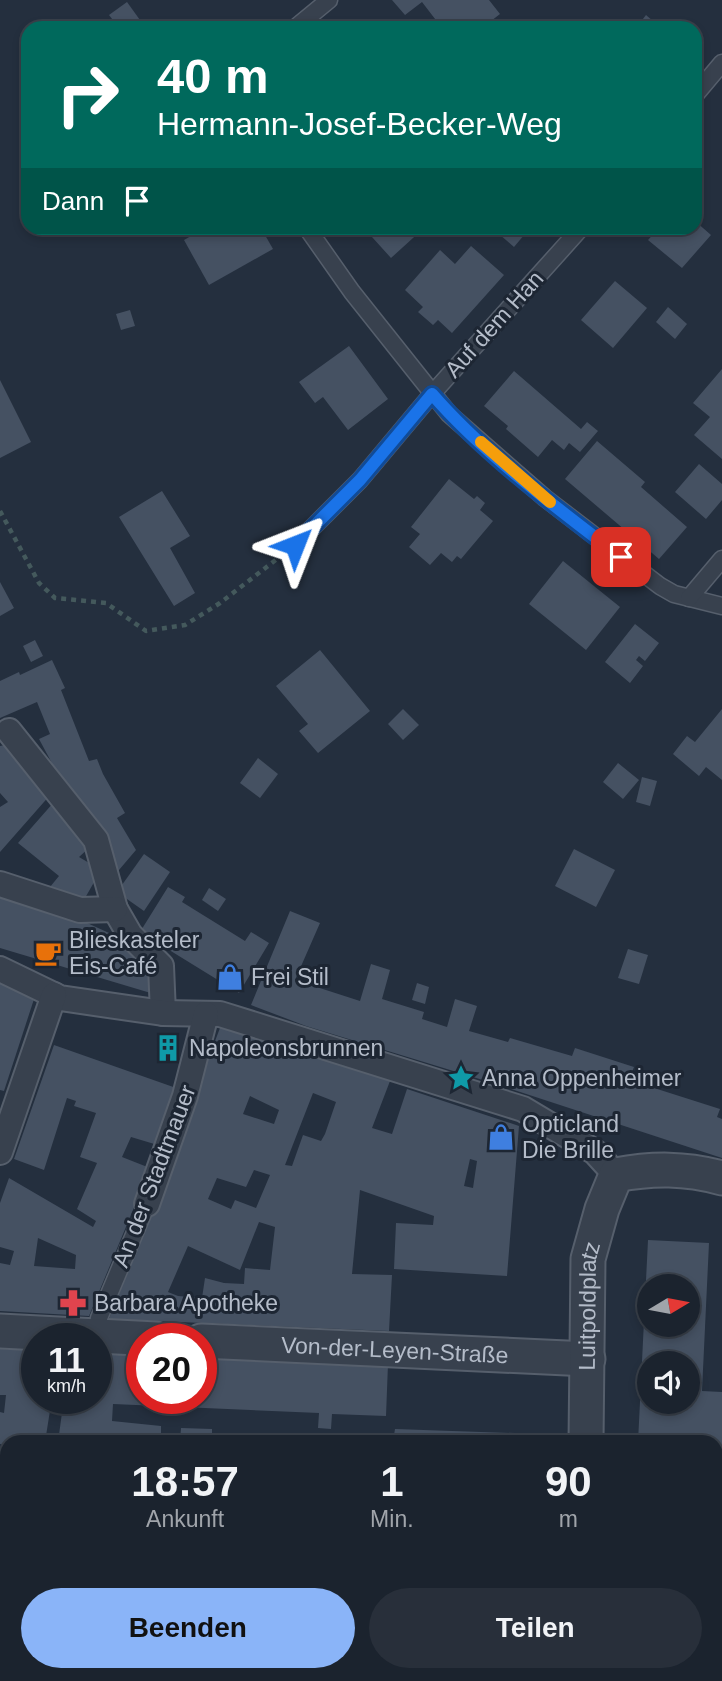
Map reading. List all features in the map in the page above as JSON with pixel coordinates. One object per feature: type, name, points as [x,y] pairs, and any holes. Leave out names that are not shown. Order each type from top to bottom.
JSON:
[{"type":"street","points":[[4,733],[96,840],[115,909],[130,935],[161,966],[163,1013]]},
{"type":"street","points":[[0,884],[80,910],[115,909]]},
{"type":"street","points":[[0,968],[60,998],[163,1013],[220,1014],[523,1109],[595,1152],[616,1175],[649,1169],[702,1173],[722,1178]]},
{"type":"street","points":[[0,1152],[54,995]]},
{"type":"street","name":"An der Stadtmauer","points":[[147,1203],[185,1096],[206,1014]]},
{"type":"street","name":"Luitpoldplatz","points":[[586,1435],[588,1259],[602,1209],[616,1175]]},
{"type":"street","points":[[0,1331],[21,1332]]},
{"type":"street","name":"Von-der-Leyen-Straße","points":[[217,1342],[587,1359]]},
{"type":"lane","points":[[304,21],[329,0]]},
{"type":"lane","points":[[702,87],[722,63]]},
{"type":"lane","points":[[312,235],[352,292],[449,414],[545,498],[660,586],[689,598],[722,606]]},
{"type":"lane","name":"Auf dem Han","points":[[295,545],[360,480],[432,394],[575,235]]},
{"type":"lane","points":[[689,598],[722,559]]},
{"type":"lane","name":"An der Stadtmauer","points":[[98,1323],[147,1203]]},
{"type":"path","points":[[0,511],[39,583],[55,598],[106,603],[146,631],[184,625],[220,603],[295,545]]},
{"type":"building","points":[[392,0],[489,0],[500,14],[491,21],[437,21],[422,2],[405,15]]},
{"type":"building","points":[[127,2],[141,21],[114,21],[109,15]]},
{"type":"building","points":[[646,15],[653,21],[641,21]]},
{"type":"building","points":[[702,227],[711,235],[682,268],[648,240],[653,235],[702,235]]},
{"type":"building","points":[[193,235],[265,235],[273,249],[209,285],[184,240]]},
{"type":"building","points":[[375,235],[416,235],[391,258],[372,237]]},
{"type":"building","points":[[500,235],[524,235],[514,247]]},
{"type":"building","points":[[471,246],[504,275],[452,333],[438,320],[433,325],[418,312],[423,307],[405,290],[440,250],[455,264]]},
{"type":"building","points":[[615,281],[647,308],[613,348],[581,320]]},
{"type":"building","points":[[668,307],[687,324],[675,339],[656,322]]},
{"type":"building","points":[[130,310],[135,326],[121,330],[116,314]]},
{"type":"building","points":[[349,346],[388,399],[348,430],[323,397],[315,403],[299,382]]},
{"type":"building","points":[[722,369],[722,459],[694,435],[710,417],[693,403]]},
{"type":"building","points":[[514,371],[581,429],[587,422],[598,431],[580,452],[569,443],[564,450],[552,440],[538,457],[484,406]]},
{"type":"building","points":[[0,380],[31,442],[0,458]]},
{"type":"building","points":[[597,441],[645,482],[641,487],[687,527],[659,559],[565,479]]},
{"type":"building","points":[[699,464],[722,484],[722,500],[706,519],[675,492]]},
{"type":"building","points":[[449,479],[474,499],[477,496],[485,503],[480,510],[493,521],[461,559],[457,556],[452,562],[441,553],[430,565],[409,547],[420,534],[411,527]]},
{"type":"building","points":[[162,491],[190,536],[170,548],[195,593],[174,606],[119,517]]},
{"type":"building","points":[[563,561],[620,607],[586,650],[529,604]]},
{"type":"building","points":[[0,582],[14,608],[0,616]]},
{"type":"building","points":[[635,624],[659,643],[645,661],[639,656],[636,660],[643,666],[630,683],[605,662]]},
{"type":"building","points":[[35,640],[43,656],[31,662],[23,646]]},
{"type":"building","points":[[320,650],[370,711],[318,753],[299,731],[308,724],[276,686]]},
{"type":"building","points":[[52,660],[65,688],[61,690],[89,761],[97,759],[125,813],[117,818],[136,850],[113,877],[39,739],[50,734],[37,702],[0,718],[0,681]]},
{"type":"building","points":[[403,709],[419,725],[403,740],[388,724]]},
{"type":"building","points":[[722,709],[722,780],[706,767],[699,776],[673,754],[687,736],[695,742]]},
{"type":"building","points":[[5,745],[51,794],[0,852],[0,807],[8,802],[0,793],[0,746]]},
{"type":"building","points":[[258,758],[278,774],[260,798],[240,783]]},
{"type":"building","points":[[618,763],[639,780],[623,799],[603,782]]},
{"type":"building","points":[[642,777],[657,781],[650,806],[636,802]]},
{"type":"building","points":[[54,802],[90,847],[79,857],[101,870],[81,905],[50,887],[59,876],[18,843]]},
{"type":"building","points":[[574,849],[615,870],[596,907],[555,886]]},
{"type":"building","points":[[144,854],[170,872],[144,911],[117,892]]},
{"type":"building","points":[[168,887],[185,897],[182,902],[245,941],[251,932],[269,943],[239,993],[140,932]]},
{"type":"building","points":[[209,888],[226,899],[218,911],[202,900]]},
{"type":"building","points":[[0,892],[85,922],[131,943],[159,974],[154,994],[0,948]]},
{"type":"building","points":[[290,911],[320,923],[295,980],[360,1001],[371,964],[390,970],[382,999],[424,1012],[422,1019],[447,1027],[455,999],[477,1006],[469,1031],[508,1042],[510,1038],[572,1056],[575,1048],[634,1067],[629,1080],[720,1109],[717,1117],[722,1119],[722,1158],[496,1084],[306,1026],[251,1005]]},
{"type":"building","points":[[628,949],[648,955],[639,984],[618,978]]},
{"type":"building","points":[[0,977],[36,993],[4,1091],[0,1090]]},
{"type":"building","points":[[417,983],[429,987],[425,1004],[412,1000]]},
{"type":"building","points":[[234,1024],[390,1081],[372,1128],[392,1134],[407,1089],[519,1126],[507,1276],[394,1269],[396,1223],[433,1225],[434,1216],[360,1190],[352,1274],[392,1275],[389,1331],[109,1319],[220,1028]],"holes":[[[313,1093],[336,1102],[325,1134],[321,1141],[303,1135],[292,1166],[285,1165]],[[250,1096],[279,1110],[274,1124],[243,1114]],[[470,1159],[477,1161],[473,1188],[464,1186]],[[254,1170],[270,1175],[256,1208],[235,1200],[231,1209],[208,1199],[217,1178],[246,1187]],[[259,1222],[275,1227],[270,1270],[245,1268],[244,1284],[205,1278],[202,1298],[178,1296],[168,1292],[188,1246],[240,1270]]]},
{"type":"building","points":[[54,1045],[179,1089],[161,1146],[131,1137],[122,1157],[155,1170],[140,1193],[89,1316],[0,1311],[0,1263],[10,1265],[14,1251],[0,1247],[0,1203],[9,1178],[93,1227],[96,1221],[77,1209],[97,1163],[80,1157],[96,1113],[74,1106],[76,1101],[67,1098],[44,1170],[14,1159]],"holes":[[[38,1238],[76,1255],[75,1269],[34,1266]]]},
{"type":"building","points":[[648,1240],[709,1243],[702,1391],[722,1392],[722,1435],[638,1435],[639,1414],[700,1414],[700,1351],[643,1351],[643,1337],[700,1337],[700,1274],[646,1274]]},
{"type":"building","points":[[0,1349],[21,1350],[21,1414],[49,1414],[46,1435],[0,1435],[0,1412],[4,1413],[6,1395],[0,1395]]},
{"type":"building","points":[[112,1353],[126,1353],[126,1405],[113,1404],[112,1421],[161,1426],[161,1435],[59,1435],[62,1414],[112,1414]]},
{"type":"building","points":[[217,1357],[388,1364],[386,1416],[332,1414],[331,1429],[318,1428],[319,1413],[217,1409]]},
{"type":"building","points":[[181,1428],[212,1429],[212,1435],[180,1435]]},
{"type":"building","points":[[395,1429],[543,1434],[543,1435],[394,1435]]},
{"type":"slow traffic","points":[[481,442],[550,502]]},
{"type":"place","name":"Blieskasteler Eis-Café","points":[[48,953]]},
{"type":"place","name":"Frei Stil","points":[[230,977]]},
{"type":"place","name":"Napoleonsbrunnen","points":[[168,1048]]},
{"type":"place","name":"Anna Oppenheimer","points":[[461,1078]]},
{"type":"place","name":"Opticland Die Brille","points":[[501,1137]]},
{"type":"place","name":"Barbara Apotheke","points":[[73,1303]]},
{"type":"route","points":[[295,545],[360,480],[432,394],[449,414],[545,498],[621,557]]}]
